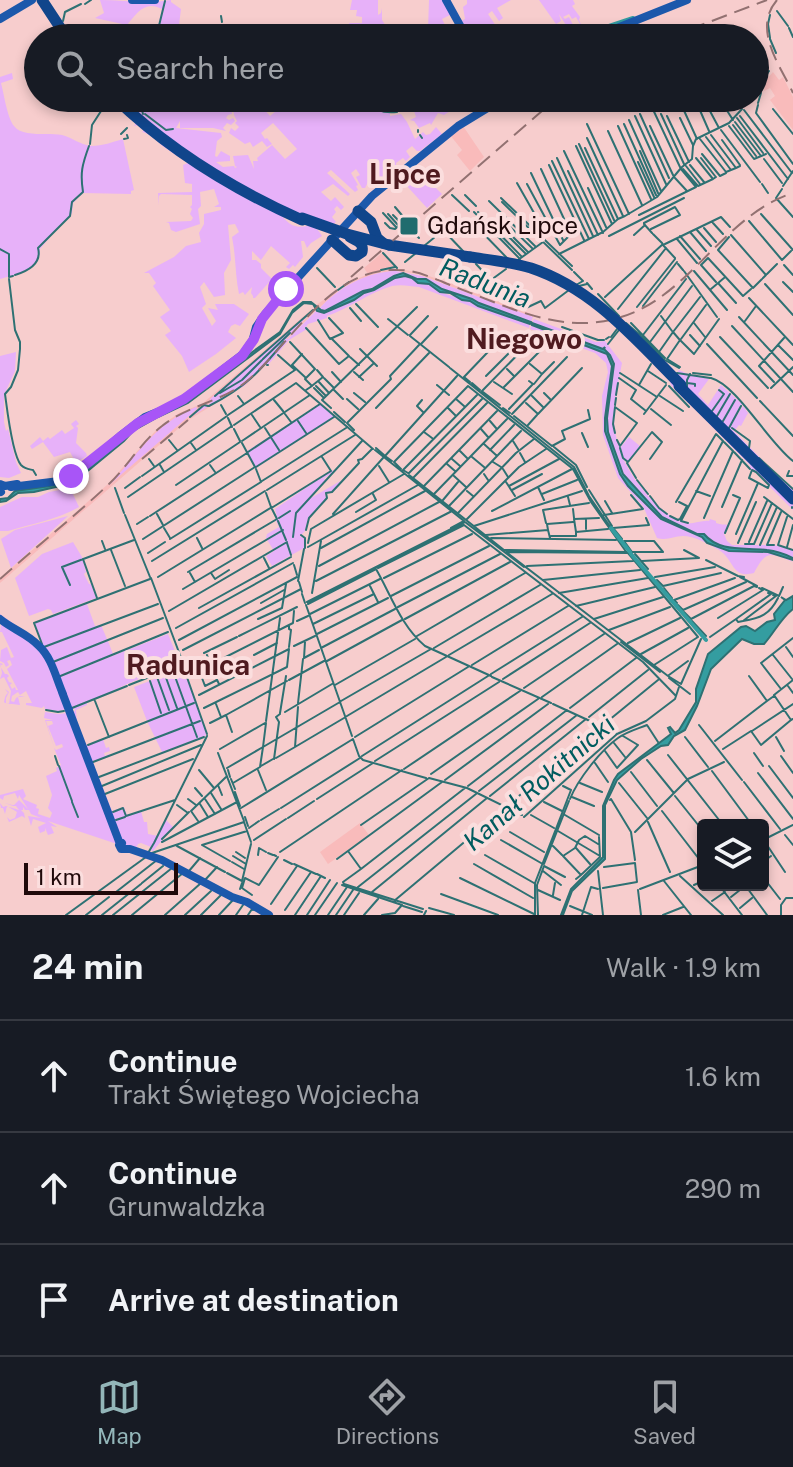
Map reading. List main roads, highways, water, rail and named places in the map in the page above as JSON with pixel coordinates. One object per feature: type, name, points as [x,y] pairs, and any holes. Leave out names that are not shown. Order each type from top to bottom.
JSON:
[{"type":"highway","points":[[41,0],[57,24]]},
{"type":"highway","points":[[133,112],[152,128],[232,181],[302,219],[384,245],[508,265],[555,280],[584,296],[603,310],[793,498]]},
{"type":"highway","points":[[355,238],[369,236],[372,230],[361,214]]},
{"type":"highway","points":[[361,214],[373,225],[384,245]]},
{"type":"highway","points":[[336,244],[351,256],[360,254],[361,244],[355,238]]},
{"type":"highway","points":[[336,244],[349,257],[356,258],[370,247],[384,245],[505,262],[555,278],[580,291],[616,319],[680,385]]},
{"type":"main road","points":[[0,19],[32,0]]},
{"type":"main road","points":[[132,0],[155,0]]},
{"type":"main road","points":[[446,0],[459,24]]},
{"type":"main road","points":[[626,24],[684,0]]},
{"type":"main road","points":[[0,484],[49,483],[75,474],[138,423],[180,402],[207,382],[243,354],[252,342],[256,327],[290,284],[317,256],[336,244],[377,192],[445,136],[481,112]]},
{"type":"main road","points":[[0,491],[22,485]]},
{"type":"main road","points":[[0,491],[7,493],[22,485]]},
{"type":"main road","points":[[0,620],[36,643],[45,653],[123,845],[165,862],[269,915]]},
{"type":"water","points":[[403,273],[426,279],[442,289],[531,322],[478,306],[405,276],[324,313],[317,311],[313,304],[304,303],[292,313],[280,334],[188,403],[133,431],[73,483],[18,493],[6,501],[0,502],[0,499],[8,498],[15,491],[75,479],[134,429],[187,402],[280,332],[293,310],[303,302],[311,302],[325,311]]},
{"type":"water","points":[[532,323],[603,349],[605,347],[614,364],[608,432],[623,474],[662,517],[697,534],[704,534],[725,547],[774,551],[793,560],[768,552],[729,551],[661,519],[620,474],[605,431],[612,366],[607,354]]},
{"type":"water","points":[[793,596],[793,609],[764,644],[742,639],[711,669],[685,730],[674,736],[668,745],[641,759],[617,780],[605,805],[605,859],[572,891],[561,915],[571,889],[603,857],[603,806],[618,774],[671,734],[668,728],[675,733],[679,730],[696,702],[696,689],[708,654],[741,627],[755,631],[775,620],[774,614],[785,600],[781,597],[786,600]]},
{"type":"waterway","points":[[85,4],[91,0]]},
{"type":"waterway","points":[[159,24],[165,1]]},
{"type":"waterway","points":[[63,21],[65,12],[81,4]]},
{"type":"waterway","points":[[777,11],[788,26]]},
{"type":"waterway","points":[[768,24],[770,15]]},
{"type":"waterway","points":[[221,16],[222,22]]},
{"type":"waterway","points":[[615,24],[633,18]]},
{"type":"waterway","points":[[789,28],[793,37]]},
{"type":"waterway","points":[[769,31],[770,38]]},
{"type":"waterway","points":[[770,39],[776,53]]},
{"type":"waterway","points":[[773,109],[793,134]]},
{"type":"waterway","points":[[90,144],[92,125],[100,112]]},
{"type":"waterway","points":[[386,112],[397,112]]},
{"type":"waterway","points":[[654,112],[680,167]]},
{"type":"waterway","points":[[685,112],[697,139]]},
{"type":"waterway","points":[[701,112],[709,131]]},
{"type":"waterway","points":[[710,112],[719,128]]},
{"type":"waterway","points":[[728,112],[733,120]]},
{"type":"waterway","points":[[682,167],[692,159],[696,139],[729,123],[739,112]]},
{"type":"waterway","points":[[746,112],[792,173]]},
{"type":"waterway","points":[[756,112],[793,164]]},
{"type":"waterway","points":[[145,114],[166,130],[173,129]]},
{"type":"waterway","points":[[640,114],[669,178]]},
{"type":"waterway","points":[[661,114],[684,164]]},
{"type":"waterway","points":[[635,116],[666,184]]},
{"type":"waterway","points":[[667,116],[689,162]]},
{"type":"waterway","points":[[740,116],[788,179]]},
{"type":"waterway","points":[[680,118],[693,145]]},
{"type":"waterway","points":[[737,118],[763,153]]},
{"type":"waterway","points":[[629,120],[661,191]]},
{"type":"waterway","points":[[735,122],[761,156]]},
{"type":"waterway","points":[[587,124],[629,214]]},
{"type":"waterway","points":[[624,124],[656,195]]},
{"type":"waterway","points":[[733,125],[756,156]]},
{"type":"waterway","points":[[618,126],[651,199]]},
{"type":"waterway","points":[[650,126],[673,175]]},
{"type":"waterway","points":[[729,126],[754,159],[766,154]]},
{"type":"waterway","points":[[121,134],[127,128]]},
{"type":"waterway","points":[[721,130],[760,182]]},
{"type":"waterway","points":[[608,131],[642,205]]},
{"type":"waterway","points":[[124,139],[128,138],[127,135]]},
{"type":"waterway","points":[[711,135],[736,168],[740,166]]},
{"type":"waterway","points":[[706,137],[731,170],[736,168]]},
{"type":"waterway","points":[[587,138],[623,216]]},
{"type":"waterway","points":[[700,139],[726,172],[731,170]]},
{"type":"waterway","points":[[722,140],[740,165]]},
{"type":"waterway","points":[[579,144],[614,220]]},
{"type":"waterway","points":[[15,275],[33,266],[38,258],[38,248],[70,216],[72,202],[83,192],[82,169],[89,146]]},
{"type":"waterway","points":[[576,146],[612,224]]},
{"type":"waterway","points":[[585,148],[618,219]]},
{"type":"waterway","points":[[564,151],[603,233]]},
{"type":"waterway","points":[[640,151],[658,193]]},
{"type":"waterway","points":[[702,154],[720,176],[726,173]]},
{"type":"waterway","points":[[557,158],[593,236]]},
{"type":"waterway","points":[[696,158],[713,179],[716,177]]},
{"type":"waterway","points":[[701,158],[715,176]]},
{"type":"waterway","points":[[764,159],[782,183]]},
{"type":"waterway","points":[[552,161],[589,239]]},
{"type":"waterway","points":[[638,162],[654,197]]},
{"type":"waterway","points":[[549,165],[584,240]]},
{"type":"waterway","points":[[690,165],[704,182]]},
{"type":"waterway","points":[[686,166],[700,184]]},
{"type":"waterway","points":[[559,254],[603,232],[618,219],[657,197],[681,168]]},
{"type":"waterway","points":[[527,184],[560,245],[571,234],[541,169]]},
{"type":"waterway","points":[[639,215],[696,187],[681,169]]},
{"type":"waterway","points":[[683,169],[698,186],[713,179]]},
{"type":"waterway","points":[[568,171],[598,235]]},
{"type":"waterway","points":[[783,186],[793,171]]},
{"type":"waterway","points":[[531,173],[563,240]]},
{"type":"waterway","points":[[675,178],[687,191]]},
{"type":"waterway","points":[[517,183],[546,234],[550,232],[555,236]]},
{"type":"waterway","points":[[762,184],[768,193]]},
{"type":"waterway","points":[[588,188],[606,227]]},
{"type":"waterway","points":[[782,189],[776,198],[793,217]]},
{"type":"waterway","points":[[452,195],[469,211]]},
{"type":"waterway","points":[[465,195],[476,206]]},
{"type":"waterway","points":[[501,198],[572,266]]},
{"type":"waterway","points":[[609,236],[684,198]]},
{"type":"waterway","points":[[489,201],[536,247]]},
{"type":"waterway","points":[[502,202],[572,270]]},
{"type":"waterway","points":[[385,223],[395,229],[406,220],[395,207]]},
{"type":"waterway","points":[[644,223],[675,207],[680,215],[651,229]]},
{"type":"waterway","points":[[474,212],[520,259]]},
{"type":"waterway","points":[[478,212],[522,257]]},
{"type":"waterway","points":[[383,213],[396,227]]},
{"type":"waterway","points":[[388,214],[398,225]]},
{"type":"waterway","points":[[761,214],[793,250]]},
{"type":"waterway","points":[[393,215],[401,223]]},
{"type":"waterway","points":[[665,244],[721,217],[730,227]]},
{"type":"waterway","points":[[504,221],[532,248]]},
{"type":"waterway","points":[[749,221],[782,260],[791,251]]},
{"type":"waterway","points":[[498,222],[528,252]]},
{"type":"waterway","points":[[713,223],[723,234]]},
{"type":"waterway","points":[[496,224],[526,254]]},
{"type":"waterway","points":[[644,224],[652,233]]},
{"type":"waterway","points":[[634,235],[645,225]]},
{"type":"waterway","points":[[478,228],[507,258]]},
{"type":"waterway","points":[[704,228],[716,242]]},
{"type":"waterway","points":[[410,229],[419,238]]},
{"type":"waterway","points":[[697,230],[711,246]]},
{"type":"waterway","points":[[424,246],[441,232]]},
{"type":"waterway","name":"Radunia","points":[[445,232],[463,251]]},
{"type":"waterway","points":[[690,232],[706,251]]},
{"type":"waterway","points":[[653,234],[662,243]]},
{"type":"waterway","points":[[731,235],[766,275],[763,278]]},
{"type":"waterway","points":[[680,236],[700,259]]},
{"type":"waterway","points":[[729,237],[718,250],[753,288],[762,279]]},
{"type":"waterway","points":[[677,239],[697,263]]},
{"type":"waterway","points":[[518,260],[543,242]]},
{"type":"waterway","points":[[605,297],[663,244]]},
{"type":"waterway","points":[[663,245],[675,258]]},
{"type":"waterway","points":[[618,309],[666,248]]},
{"type":"waterway","points":[[0,249],[9,254],[9,277],[13,276]]},
{"type":"waterway","points":[[383,253],[397,268]]},
{"type":"waterway","points":[[405,262],[416,253]]},
{"type":"waterway","points":[[716,282],[701,265],[708,258],[743,296],[751,289]]},
{"type":"waterway","points":[[637,307],[675,259]]},
{"type":"waterway","points":[[643,306],[677,262]]},
{"type":"waterway","name":"Radunia","points":[[476,264],[491,280],[506,269]]},
{"type":"waterway","points":[[678,264],[683,270]]},
{"type":"waterway","points":[[767,274],[777,264]]},
{"type":"waterway","points":[[784,265],[793,275]]},
{"type":"waterway","points":[[381,270],[395,267]]},
{"type":"waterway","points":[[317,268],[335,287]]},
{"type":"waterway","points":[[684,271],[717,317]]},
{"type":"waterway","points":[[694,271],[727,310]]},
{"type":"waterway","points":[[574,272],[583,281],[576,285]]},
{"type":"waterway","points":[[711,289],[724,278]]},
{"type":"waterway","points":[[9,279],[20,349],[18,370],[5,394],[7,410],[18,460],[36,475]]},
{"type":"waterway","points":[[643,335],[686,279]]},
{"type":"waterway","points":[[338,290],[349,282]]},
{"type":"waterway","points":[[783,282],[793,292]]},
{"type":"waterway","points":[[587,283],[592,289]]},
{"type":"waterway","points":[[718,283],[736,303]]},
{"type":"waterway","points":[[579,286],[587,284]]},
{"type":"waterway","points":[[765,284],[793,315]]},
{"type":"waterway","points":[[650,342],[692,286]]},
{"type":"waterway","name":"Radunia","points":[[526,308],[541,301],[545,308],[569,290]]},
{"type":"waterway","points":[[598,294],[619,316]]},
{"type":"waterway","points":[[673,332],[700,297]]},
{"type":"waterway","points":[[749,298],[793,345]]},
{"type":"waterway","points":[[356,304],[378,327]]},
{"type":"waterway","points":[[681,339],[706,305]]},
{"type":"waterway","points":[[745,321],[756,306]]},
{"type":"waterway","points":[[331,408],[322,400],[417,307]]},
{"type":"waterway","points":[[350,308],[361,321]]},
{"type":"waterway","points":[[215,396],[313,310]]},
{"type":"waterway","points":[[410,335],[428,316]]},
{"type":"waterway","points":[[661,316],[672,331]]},
{"type":"waterway","points":[[739,317],[793,375]]},
{"type":"waterway","points":[[318,320],[330,339],[343,333],[329,318]]},
{"type":"waterway","points":[[388,319],[408,335]]},
{"type":"waterway","points":[[680,367],[667,359],[680,340],[694,354],[719,319]]},
{"type":"waterway","points":[[626,323],[640,335]]},
{"type":"waterway","points":[[631,323],[658,351]]},
{"type":"waterway","points":[[694,323],[705,337]]},
{"type":"waterway","points":[[732,326],[793,392]]},
{"type":"waterway","points":[[421,344],[437,327]]},
{"type":"waterway","points":[[562,327],[604,340]]},
{"type":"waterway","points":[[306,328],[339,364],[349,356],[331,338]]},
{"type":"waterway","points":[[611,337],[617,329]]},
{"type":"waterway","points":[[608,344],[619,330]]},
{"type":"waterway","points":[[665,358],[659,352],[673,332],[679,339]]},
{"type":"waterway","points":[[263,359],[290,333]]},
{"type":"waterway","points":[[470,382],[464,377],[506,333]]},
{"type":"waterway","points":[[690,335],[700,346]]},
{"type":"waterway","points":[[410,336],[449,367]]},
{"type":"waterway","points":[[641,336],[663,359],[679,368]]},
{"type":"waterway","points":[[720,337],[768,388]]},
{"type":"waterway","points":[[774,382],[759,366],[784,338]]},
{"type":"waterway","points":[[209,406],[251,378],[284,342]]},
{"type":"waterway","points":[[290,342],[315,369],[306,378],[292,365],[302,354]]},
{"type":"waterway","points":[[482,391],[530,342]]},
{"type":"waterway","points":[[707,344],[757,398]]},
{"type":"waterway","points":[[354,430],[347,423],[391,379],[390,376],[419,345]]},
{"type":"waterway","points":[[778,345],[793,360]]},
{"type":"waterway","points":[[360,349],[377,366]]},
{"type":"waterway","points":[[486,376],[513,349]]},
{"type":"waterway","points":[[504,387],[540,351]]},
{"type":"waterway","points":[[376,408],[429,353]]},
{"type":"waterway","points":[[228,415],[295,370],[278,355]]},
{"type":"waterway","points":[[350,357],[359,365]]},
{"type":"waterway","points":[[512,414],[567,357]]},
{"type":"waterway","points":[[220,393],[242,380],[262,360]]},
{"type":"waterway","points":[[530,364],[542,374],[554,362]]},
{"type":"waterway","points":[[359,377],[373,364]]},
{"type":"waterway","points":[[639,385],[651,364]]},
{"type":"waterway","points":[[771,388],[793,367]]},
{"type":"waterway","points":[[450,368],[574,467],[611,528]]},
{"type":"waterway","points":[[526,403],[538,414],[582,368]]},
{"type":"waterway","points":[[507,369],[514,376]]},
{"type":"waterway","points":[[313,385],[323,377],[317,370]]},
{"type":"waterway","points":[[648,371],[666,383]]},
{"type":"waterway","points":[[332,372],[341,382]]},
{"type":"waterway","points":[[354,372],[363,380]]},
{"type":"waterway","points":[[620,373],[657,397]]},
{"type":"waterway","points":[[677,373],[710,378]]},
{"type":"waterway","points":[[693,373],[711,375]]},
{"type":"waterway","points":[[534,384],[542,374]]},
{"type":"waterway","points":[[687,387],[690,374]]},
{"type":"waterway","points":[[392,461],[385,456],[457,376]]},
{"type":"waterway","points":[[324,378],[334,388]]},
{"type":"waterway","points":[[619,378],[636,390],[631,399],[646,411]]},
{"type":"waterway","points":[[711,378],[742,402],[793,461]]},
{"type":"waterway","points":[[305,379],[312,386],[306,390]]},
{"type":"waterway","points":[[509,409],[533,384],[529,381]]},
{"type":"waterway","points":[[319,382],[329,393]]},
{"type":"waterway","points":[[494,382],[512,394]]},
{"type":"waterway","points":[[234,425],[296,383],[373,449]]},
{"type":"waterway","points":[[472,383],[480,390]]},
{"type":"waterway","points":[[616,395],[618,383]]},
{"type":"waterway","points":[[687,383],[695,386]]},
{"type":"waterway","points":[[437,385],[449,395]]},
{"type":"waterway","points":[[644,414],[666,385]]},
{"type":"waterway","points":[[316,386],[326,396]]},
{"type":"waterway","points":[[401,469],[394,462],[468,386],[573,469],[591,502],[627,553]]},
{"type":"waterway","points":[[669,386],[689,407]]},
{"type":"waterway","points":[[314,388],[324,398]]},
{"type":"waterway","points":[[334,390],[343,399]]},
{"type":"waterway","points":[[712,411],[724,394],[719,390]]},
{"type":"waterway","points":[[483,392],[500,405]]},
{"type":"waterway","points":[[354,393],[365,402]]},
{"type":"waterway","points":[[544,393],[550,399]]},
{"type":"waterway","points":[[717,416],[730,394]]},
{"type":"waterway","points":[[242,441],[310,395]]},
{"type":"waterway","points":[[408,473],[403,470],[477,395]]},
{"type":"waterway","points":[[238,396],[244,404]]},
{"type":"waterway","points":[[532,396],[543,407]]},
{"type":"waterway","points":[[660,396],[683,411]]},
{"type":"waterway","points":[[615,405],[616,398]]},
{"type":"waterway","points":[[347,399],[358,409]]},
{"type":"waterway","points":[[456,399],[464,406]]},
{"type":"waterway","points":[[409,473],[482,399]]},
{"type":"waterway","points":[[274,400],[283,411]]},
{"type":"waterway","points":[[422,400],[417,406],[423,412]]},
{"type":"waterway","points":[[723,421],[735,400]]},
{"type":"waterway","points":[[760,401],[793,436]]},
{"type":"waterway","points":[[409,475],[413,478],[487,403]]},
{"type":"waterway","points":[[248,452],[320,404]]},
{"type":"waterway","points":[[190,417],[204,405],[208,406]]},
{"type":"waterway","points":[[221,405],[226,414]]},
{"type":"waterway","points":[[729,428],[741,406]]},
{"type":"waterway","points":[[615,433],[615,407],[637,423],[620,446],[617,440]]},
{"type":"waterway","points":[[448,408],[455,415]]},
{"type":"waterway","points":[[503,408],[510,413]]},
{"type":"waterway","points":[[651,409],[671,425]]},
{"type":"waterway","points":[[514,416],[552,446],[565,439],[562,431],[590,419],[588,410]]},
{"type":"waterway","points":[[424,486],[497,411]]},
{"type":"waterway","points":[[334,412],[345,422]]},
{"type":"waterway","points":[[285,414],[291,422]]},
{"type":"waterway","points":[[252,415],[260,427]]},
{"type":"waterway","points":[[528,425],[537,415]]},
{"type":"waterway","points":[[142,476],[227,416]]},
{"type":"waterway","points":[[256,467],[334,417]]},
{"type":"waterway","points":[[228,418],[232,427]]},
{"type":"waterway","points":[[434,494],[507,419]]},
{"type":"waterway","points":[[298,421],[306,433]]},
{"type":"waterway","points":[[490,421],[496,428]]},
{"type":"waterway","points":[[490,450],[514,425]]},
{"type":"waterway","points":[[128,497],[232,426]]},
{"type":"waterway","points":[[265,428],[279,450]]},
{"type":"waterway","points":[[262,481],[346,428]]},
{"type":"waterway","points":[[732,428],[750,441],[749,448]]},
{"type":"waterway","points":[[234,429],[240,441]]},
{"type":"waterway","points":[[481,429],[488,437]]},
{"type":"waterway","points":[[449,506],[521,431]]},
{"type":"waterway","points":[[424,432],[432,438]]},
{"type":"waterway","points":[[620,448],[628,462],[652,432],[662,442],[650,459]]},
{"type":"waterway","points":[[582,433],[588,447]]},
{"type":"waterway","points":[[676,502],[716,434],[723,441],[681,521],[688,523]]},
{"type":"waterway","points":[[267,490],[355,435]]},
{"type":"waterway","points":[[458,513],[516,453],[534,439]]},
{"type":"waterway","points":[[169,440],[177,450]]},
{"type":"waterway","points":[[293,537],[296,513],[362,441]]},
{"type":"waterway","points":[[513,441],[518,449]]},
{"type":"waterway","points":[[176,485],[240,442]]},
{"type":"waterway","points":[[704,518],[733,451],[724,442]]},
{"type":"waterway","points":[[191,443],[196,450]]},
{"type":"waterway","points":[[242,443],[255,467]]},
{"type":"waterway","points":[[484,444],[496,455]]},
{"type":"waterway","points":[[554,447],[576,465],[587,487]]},
{"type":"waterway","points":[[376,448],[384,455]]},
{"type":"waterway","points":[[306,530],[309,518],[327,498],[326,493],[332,492],[359,463],[358,460],[372,449]]},
{"type":"waterway","points":[[467,519],[519,467],[546,449]]},
{"type":"waterway","points":[[375,450],[464,521]]},
{"type":"waterway","points":[[460,451],[467,458]]},
{"type":"waterway","points":[[734,452],[750,469]]},
{"type":"waterway","points":[[150,516],[247,453]]},
{"type":"waterway","points":[[520,453],[525,462]]},
{"type":"waterway","points":[[273,507],[331,471],[322,457]]},
{"type":"waterway","points":[[472,457],[484,467]]},
{"type":"waterway","points":[[333,514],[383,458]]},
{"type":"waterway","points":[[759,458],[793,489]]},
{"type":"waterway","points":[[149,459],[154,466]]},
{"type":"waterway","points":[[452,459],[460,466]]},
{"type":"waterway","points":[[509,486],[559,459]]},
{"type":"waterway","points":[[722,507],[742,460]]},
{"type":"waterway","points":[[493,462],[501,467]]},
{"type":"waterway","points":[[627,463],[636,478]]},
{"type":"waterway","points":[[447,464],[455,471]]},
{"type":"waterway","points":[[160,465],[164,472]]},
{"type":"waterway","points":[[210,465],[215,472]]},
{"type":"waterway","points":[[379,466],[389,482]]},
{"type":"waterway","points":[[143,539],[255,467]]},
{"type":"waterway","points":[[256,469],[261,482]]},
{"type":"waterway","points":[[503,469],[508,477]]},
{"type":"waterway","points":[[492,511],[572,469]]},
{"type":"waterway","points":[[752,470],[769,485],[768,488],[749,478],[752,470]]},
{"type":"waterway","points":[[789,471],[787,476],[793,476]]},
{"type":"waterway","points":[[308,543],[311,529],[404,474]]},
{"type":"waterway","points":[[484,474],[488,480]]},
{"type":"waterway","points":[[512,490],[542,474]]},
{"type":"waterway","points":[[454,476],[466,487]]},
{"type":"waterway","points":[[125,488],[140,477]]},
{"type":"waterway","points":[[413,478],[504,550],[627,552]]},
{"type":"waterway","points":[[542,494],[577,480]]},
{"type":"waterway","points":[[637,480],[648,494]]},
{"type":"waterway","points":[[170,539],[261,482]]},
{"type":"waterway","points":[[443,500],[458,482]]},
{"type":"waterway","points":[[506,482],[515,496]]},
{"type":"waterway","points":[[736,534],[758,483]]},
{"type":"waterway","points":[[308,547],[418,485]]},
{"type":"waterway","points":[[538,487],[544,500]]},
{"type":"waterway","points":[[115,488],[124,513]]},
{"type":"waterway","points":[[589,490],[612,526]]},
{"type":"waterway","points":[[152,561],[265,491]]},
{"type":"waterway","points":[[321,548],[425,491]]},
{"type":"waterway","points":[[467,491],[473,496]]},
{"type":"waterway","points":[[474,526],[582,491]]},
{"type":"waterway","points":[[696,491],[710,496]]},
{"type":"waterway","points":[[266,493],[271,507]]},
{"type":"waterway","points":[[356,512],[376,500],[373,494]]},
{"type":"waterway","points":[[604,515],[643,509],[631,495]]},
{"type":"waterway","points":[[725,533],[740,498],[733,495]]},
{"type":"waterway","points":[[650,496],[667,514]]},
{"type":"waterway","points":[[568,497],[570,505]]},
{"type":"waterway","points":[[764,497],[793,519]]},
{"type":"waterway","points":[[605,501],[612,513]]},
{"type":"waterway","points":[[749,542],[767,501]]},
{"type":"waterway","points":[[319,566],[439,502]]},
{"type":"waterway","points":[[670,516],[680,519],[687,506],[679,502]]},
{"type":"waterway","points":[[738,543],[756,502]]},
{"type":"waterway","points":[[543,510],[589,503]]},
{"type":"waterway","points":[[745,544],[754,544],[772,503]]},
{"type":"waterway","points":[[158,577],[272,507]]},
{"type":"waterway","points":[[760,545],[777,507]]},
{"type":"waterway","points":[[272,509],[277,519]]},
{"type":"waterway","points":[[573,509],[574,518]]},
{"type":"waterway","points":[[543,510],[546,523]]},
{"type":"waterway","points":[[279,518],[290,511]]},
{"type":"waterway","points":[[316,581],[452,511]]},
{"type":"waterway","points":[[774,545],[767,545],[781,512]]},
{"type":"waterway","points":[[157,514],[163,525]]},
{"type":"waterway","points":[[125,515],[150,577]]},
{"type":"waterway","points":[[137,524],[148,517]]},
{"type":"waterway","points":[[787,517],[778,545],[793,550]]},
{"type":"waterway","points":[[576,532],[574,519],[599,518]]},
{"type":"waterway","points":[[622,539],[613,528],[649,525],[646,518]]},
{"type":"waterway","points":[[188,572],[277,519]]},
{"type":"waterway","points":[[586,520],[586,529]]},
{"type":"waterway","points":[[278,521],[286,540]]},
{"type":"waterway","points":[[451,528],[464,521]]},
{"type":"waterway","points":[[307,602],[465,522],[524,567]]},
{"type":"waterway","points":[[548,530],[547,524],[573,522]]},
{"type":"waterway","points":[[378,568],[464,525],[643,662],[676,696]]},
{"type":"waterway","points":[[787,547],[793,525]]},
{"type":"waterway","points":[[164,528],[170,538]]},
{"type":"waterway","points":[[611,528],[630,552]]},
{"type":"waterway","points":[[551,536],[576,536],[576,532],[608,529]]},
{"type":"waterway","points":[[183,589],[283,530]]},
{"type":"waterway","points":[[486,535],[548,530],[550,538]]},
{"type":"waterway","points":[[384,578],[472,534]]},
{"type":"waterway","points":[[301,535],[305,538],[305,548]]},
{"type":"waterway","points":[[197,538],[202,548]]},
{"type":"waterway","points":[[491,538],[616,540]]},
{"type":"waterway","points":[[70,585],[62,567],[134,540]]},
{"type":"waterway","points":[[102,541],[105,549]]},
{"type":"waterway","points":[[312,593],[321,541]]},
{"type":"waterway","points":[[624,541],[654,541],[663,552],[632,552],[624,541]]},
{"type":"waterway","points":[[148,553],[165,542]]},
{"type":"waterway","points":[[169,611],[287,542]]},
{"type":"waterway","points":[[287,543],[291,555]]},
{"type":"waterway","points":[[391,596],[489,546]]},
{"type":"waterway","points":[[298,581],[304,549]]},
{"type":"waterway","points":[[111,550],[125,586]]},
{"type":"waterway","points":[[642,561],[699,558],[684,550]]},
{"type":"waterway","points":[[654,665],[698,637],[628,553],[506,552],[668,676],[681,684],[701,639]]},
{"type":"waterway","points":[[398,607],[500,554]]},
{"type":"waterway","points":[[631,554],[706,640]]},
{"type":"waterway","points":[[635,554],[648,569]]},
{"type":"waterway","points":[[199,608],[291,557]]},
{"type":"waterway","points":[[264,558],[269,568]]},
{"type":"waterway","points":[[83,559],[97,598]]},
{"type":"waterway","points":[[706,560],[744,577]]},
{"type":"waterway","points":[[527,566],[633,561]]},
{"type":"waterway","points":[[405,619],[510,562]]},
{"type":"waterway","points":[[176,628],[293,563]]},
{"type":"waterway","points":[[294,565],[297,575]]},
{"type":"waterway","points":[[655,577],[715,567]]},
{"type":"waterway","points":[[308,604],[376,569],[403,620],[425,646],[491,676]]},
{"type":"waterway","points":[[211,573],[215,579],[229,570]]},
{"type":"waterway","points":[[543,580],[640,570]]},
{"type":"waterway","points":[[190,573],[195,582]]},
{"type":"waterway","points":[[417,636],[525,573]]},
{"type":"waterway","points":[[657,580],[663,586],[721,573]]},
{"type":"waterway","points":[[179,640],[297,577]]},
{"type":"waterway","points":[[740,577],[757,586]]},
{"type":"waterway","points":[[151,578],[183,663]]},
{"type":"waterway","points":[[559,593],[648,578]]},
{"type":"waterway","points":[[677,603],[674,600],[735,578]]},
{"type":"waterway","points":[[42,644],[34,623],[150,579]]},
{"type":"waterway","points":[[310,614],[380,579]]},
{"type":"waterway","points":[[299,582],[302,592]]},
{"type":"waterway","points":[[678,605],[683,610],[746,582]]},
{"type":"waterway","points":[[258,619],[282,608],[286,584]]},
{"type":"waterway","points":[[434,648],[540,585]]},
{"type":"waterway","points":[[370,586],[378,602]]},
{"type":"waterway","points":[[576,606],[655,587]]},
{"type":"waterway","points":[[684,612],[691,619],[757,587]]},
{"type":"waterway","points":[[762,588],[779,596],[783,587]]},
{"type":"waterway","points":[[664,588],[672,598]]},
{"type":"waterway","points":[[718,618],[763,590],[759,588]]},
{"type":"waterway","points":[[183,650],[301,589]]},
{"type":"waterway","points":[[261,603],[284,590]]},
{"type":"waterway","points":[[736,619],[771,594],[768,593]]},
{"type":"waterway","points":[[302,594],[305,603]]},
{"type":"waterway","points":[[313,624],[374,594]]},
{"type":"waterway","points":[[449,655],[552,594]]},
{"type":"waterway","points":[[710,637],[736,619],[743,621],[776,596],[773,595]]},
{"type":"waterway","points":[[594,619],[663,597]]},
{"type":"waterway","points":[[317,634],[388,598]]},
{"type":"waterway","points":[[743,621],[764,614],[778,598]]},
{"type":"waterway","points":[[44,647],[158,604]]},
{"type":"waterway","points":[[306,605],[352,736]]},
{"type":"waterway","points":[[472,665],[568,606]]},
{"type":"waterway","points":[[239,636],[297,607]]},
{"type":"waterway","points":[[609,630],[670,607]]},
{"type":"waterway","points":[[321,648],[395,609]]},
{"type":"waterway","points":[[289,647],[289,625],[293,623],[294,611]]},
{"type":"waterway","points":[[297,621],[308,616]]},
{"type":"waterway","points":[[491,674],[582,617]]},
{"type":"waterway","points":[[53,662],[163,618]]},
{"type":"waterway","points":[[266,721],[280,618]]},
{"type":"waterway","points":[[628,643],[680,618]]},
{"type":"waterway","points":[[327,661],[402,620]]},
{"type":"waterway","points":[[692,621],[706,636]]},
{"type":"waterway","points":[[503,679],[590,623]]},
{"type":"waterway","points":[[200,670],[289,625]]},
{"type":"waterway","points":[[641,654],[688,628]]},
{"type":"waterway","points":[[58,677],[168,632]]},
{"type":"waterway","points":[[524,688],[604,634]]},
{"type":"waterway","points":[[294,646],[315,636]]},
{"type":"waterway","points":[[204,653],[237,637]]},
{"type":"waterway","points":[[781,689],[761,663],[793,638]]},
{"type":"waterway","points":[[335,685],[415,639]]},
{"type":"waterway","points":[[305,642],[304,658],[319,650]]},
{"type":"waterway","points":[[621,642],[660,672]]},
{"type":"waterway","points":[[254,655],[277,643]]},
{"type":"waterway","points":[[542,697],[617,644]]},
{"type":"waterway","points":[[786,647],[793,657]]},
{"type":"waterway","points":[[199,695],[289,649],[287,667],[204,708]]},
{"type":"waterway","points":[[341,701],[431,649]]},
{"type":"waterway","points":[[207,655],[210,665]]},
{"type":"waterway","points":[[773,655],[792,679]]},
{"type":"waterway","points":[[188,662],[198,657]]},
{"type":"waterway","points":[[347,716],[446,657]]},
{"type":"waterway","points":[[570,708],[636,658]]},
{"type":"waterway","points":[[298,703],[303,659]]},
{"type":"waterway","points":[[289,680],[324,661]]},
{"type":"waterway","points":[[669,675],[688,661]]},
{"type":"waterway","points":[[129,685],[180,665]]},
{"type":"waterway","points":[[183,666],[207,734]]},
{"type":"waterway","points":[[211,667],[219,684]]},
{"type":"waterway","points":[[355,737],[468,667]]},
{"type":"waterway","points":[[589,717],[648,670]]},
{"type":"waterway","points":[[173,671],[197,737]]},
{"type":"waterway","points":[[165,675],[177,708]]},
{"type":"waterway","points":[[280,713],[286,676]]},
{"type":"waterway","points":[[362,756],[488,676]]},
{"type":"waterway","points":[[749,676],[767,701],[774,696]]},
{"type":"waterway","points":[[157,677],[169,710]]},
{"type":"waterway","points":[[492,677],[551,703]]},
{"type":"waterway","points":[[202,678],[205,686],[217,680]]},
{"type":"waterway","name":"Kanał Rokitnicki","points":[[669,678],[690,694]]},
{"type":"waterway","points":[[603,725],[658,680]]},
{"type":"waterway","points":[[793,680],[774,695],[793,719]]},
{"type":"waterway","points":[[150,681],[161,713]]},
{"type":"waterway","points":[[232,732],[226,715],[287,681]]},
{"type":"waterway","points":[[375,761],[499,682]]},
{"type":"waterway","points":[[285,712],[332,684]]},
{"type":"waterway","points":[[72,708],[127,686]]},
{"type":"waterway","points":[[788,686],[793,693]]},
{"type":"waterway","name":"Kanał Rokitnicki","points":[[524,817],[617,734],[646,721],[675,699],[679,687]]},
{"type":"waterway","points":[[404,769],[520,691]]},
{"type":"waterway","points":[[431,774],[538,699]]},
{"type":"waterway","points":[[95,701],[109,737]]},
{"type":"waterway","points":[[715,741],[767,701]]},
{"type":"waterway","points":[[233,783],[260,767],[263,747],[340,702]]},
{"type":"waterway","points":[[88,745],[194,703]]},
{"type":"waterway","points":[[216,704],[221,717]]},
{"type":"waterway","points":[[445,780],[548,704]]},
{"type":"waterway","points":[[553,704],[616,733]]},
{"type":"waterway","points":[[752,731],[793,704]]},
{"type":"waterway","points":[[298,707],[295,747],[344,718]]},
{"type":"waterway","points":[[46,710],[64,711]]},
{"type":"waterway","points":[[468,786],[567,710]]},
{"type":"waterway","points":[[274,759],[279,722],[276,717],[280,714]]},
{"type":"waterway","points":[[210,723],[226,715]]},
{"type":"waterway","points":[[479,791],[577,715]]},
{"type":"waterway","points":[[490,796],[586,719]]},
{"type":"waterway","points":[[723,749],[751,731],[761,745],[791,720]]},
{"type":"waterway","points":[[93,762],[200,721]]},
{"type":"waterway","points":[[220,749],[265,723]]},
{"type":"waterway","points":[[227,768],[263,747],[266,723]]},
{"type":"waterway","name":"Kanał Rokitnicki","points":[[570,799],[591,766],[621,736],[647,725],[658,742]]},
{"type":"waterway","points":[[699,725],[742,780]]},
{"type":"waterway","points":[[508,805],[602,727]]},
{"type":"waterway","points":[[148,853],[207,736]]},
{"type":"waterway","points":[[605,751],[617,768],[638,745],[623,736]]},
{"type":"waterway","points":[[99,777],[204,737]]},
{"type":"waterway","points":[[685,737],[708,767]]},
{"type":"waterway","points":[[776,737],[784,751]]},
{"type":"waterway","points":[[353,739],[363,760],[426,778]]},
{"type":"waterway","points":[[241,808],[353,739]]},
{"type":"waterway","points":[[614,743],[625,757]]},
{"type":"waterway","points":[[102,786],[201,745]]},
{"type":"waterway","points":[[276,758],[295,747]]},
{"type":"waterway","points":[[218,753],[244,821]]},
{"type":"waterway","points":[[754,753],[763,766]]},
{"type":"waterway","points":[[668,755],[718,819]]},
{"type":"waterway","points":[[55,756],[58,765]]},
{"type":"waterway","points":[[781,756],[793,773]]},
{"type":"waterway","points":[[281,808],[360,758]]},
{"type":"waterway","points":[[105,794],[193,759]]},
{"type":"waterway","points":[[261,766],[273,759]]},
{"type":"waterway","points":[[647,760],[673,792]]},
{"type":"waterway","points":[[635,832],[688,779],[724,762]]},
{"type":"waterway","points":[[317,799],[373,763]]},
{"type":"waterway","points":[[595,763],[608,782]]},
{"type":"waterway","points":[[59,766],[72,801]]},
{"type":"waterway","points":[[769,766],[793,798]]},
{"type":"waterway","points":[[199,770],[214,788]]},
{"type":"waterway","points":[[228,770],[230,777]]},
{"type":"waterway","points":[[258,770],[266,790]]},
{"type":"waterway","points":[[280,852],[402,770]]},
{"type":"waterway","points":[[712,771],[748,819]]},
{"type":"waterway","points":[[631,772],[657,806]]},
{"type":"waterway","points":[[758,773],[793,819]]},
{"type":"waterway","points":[[198,821],[191,811],[226,777]]},
{"type":"waterway","points":[[361,825],[429,778],[467,788],[522,815]]},
{"type":"waterway","points":[[231,779],[235,789]]},
{"type":"waterway","points":[[337,859],[442,782]]},
{"type":"waterway","points":[[744,782],[780,829]]},
{"type":"waterway","points":[[580,783],[602,792]]},
{"type":"waterway","points":[[619,783],[647,818]]},
{"type":"waterway","points":[[218,785],[222,795]]},
{"type":"waterway","points":[[535,915],[535,883],[571,790],[563,786]]},
{"type":"waterway","points":[[195,788],[202,796]]},
{"type":"waterway","points":[[348,851],[361,869],[465,788]]},
{"type":"waterway","points":[[235,792],[240,806]]},
{"type":"waterway","points":[[211,793],[221,809]]},
{"type":"waterway","points":[[358,887],[476,794]]},
{"type":"waterway","points":[[675,796],[697,824]]},
{"type":"waterway","points":[[572,797],[594,806]]},
{"type":"waterway","points":[[372,892],[487,798]]},
{"type":"waterway","points":[[188,799],[196,805]]},
{"type":"waterway","points":[[205,799],[215,814]]},
{"type":"waterway","points":[[113,812],[123,808],[126,816],[175,800]]},
{"type":"waterway","points":[[610,800],[631,832],[635,860]]},
{"type":"waterway","points":[[288,818],[314,801]]},
{"type":"waterway","points":[[544,864],[569,801]]},
{"type":"waterway","points":[[72,802],[78,817]]},
{"type":"waterway","points":[[162,842],[237,802]]},
{"type":"waterway","points":[[544,802],[562,811]]},
{"type":"waterway","points":[[200,804],[208,817]]},
{"type":"waterway","points":[[177,805],[188,813]]},
{"type":"waterway","points":[[394,901],[505,808]]},
{"type":"waterway","points":[[261,820],[279,809]]},
{"type":"waterway","points":[[662,811],[697,856]]},
{"type":"waterway","points":[[162,839],[189,812]]},
{"type":"waterway","points":[[531,815],[554,828]]},
{"type":"waterway","points":[[565,815],[599,835]]},
{"type":"waterway","points":[[116,820],[125,817]]},
{"type":"waterway","points":[[245,817],[248,826]]},
{"type":"waterway","points":[[254,840],[286,819]]},
{"type":"waterway","points":[[249,828],[259,821]]},
{"type":"waterway","points":[[152,853],[244,822],[251,842]]},
{"type":"waterway","points":[[648,822],[670,872]]},
{"type":"waterway","points":[[769,837],[793,825]]},
{"type":"waterway","points":[[230,861],[202,845],[247,831]]},
{"type":"waterway","points":[[558,831],[600,856]]},
{"type":"waterway","points":[[510,832],[544,852]]},
{"type":"waterway","points":[[785,835],[793,845]]},
{"type":"waterway","points":[[576,879],[581,875],[563,856],[585,836],[598,844]]},
{"type":"waterway","points":[[582,874],[600,857],[599,837]]},
{"type":"waterway","points":[[501,840],[541,863]]},
{"type":"waterway","points":[[227,873],[242,881],[251,844]]},
{"type":"waterway","points":[[177,846],[225,872]]},
{"type":"waterway","points":[[553,846],[562,855]]},
{"type":"waterway","points":[[258,855],[259,848],[266,852]]},
{"type":"waterway","points":[[576,848],[590,864]]},
{"type":"waterway","points":[[769,848],[785,872]]},
{"type":"waterway","points":[[236,852],[245,858]]},
{"type":"waterway","points":[[268,853],[273,855]]},
{"type":"waterway","points":[[485,855],[534,883]]},
{"type":"waterway","points":[[233,856],[246,864]]},
{"type":"waterway","points":[[66,915],[146,857]]},
{"type":"waterway","points":[[252,895],[242,888],[245,878],[259,885],[278,857]]},
{"type":"waterway","points":[[189,871],[200,858]]},
{"type":"waterway","points":[[116,892],[157,860]]},
{"type":"waterway","points":[[284,860],[292,864]]},
{"type":"waterway","points":[[232,862],[244,869]]},
{"type":"waterway","points":[[603,888],[637,882],[635,863],[604,867]]},
{"type":"waterway","points":[[294,864],[316,874]]},
{"type":"waterway","points":[[474,864],[533,898]]},
{"type":"waterway","points":[[142,883],[163,866]]},
{"type":"waterway","points":[[271,904],[297,866]]},
{"type":"waterway","points":[[538,915],[537,885],[544,866],[565,877]]},
{"type":"waterway","points":[[205,880],[217,867]]},
{"type":"waterway","points":[[640,889],[697,867]]},
{"type":"waterway","points":[[113,915],[172,868]]},
{"type":"waterway","points":[[361,869],[344,884],[423,909]]},
{"type":"waterway","points":[[543,871],[561,885]]},
{"type":"waterway","points":[[598,871],[603,915]]},
{"type":"waterway","points":[[285,910],[311,872]]},
{"type":"waterway","points":[[132,915],[183,873]]},
{"type":"waterway","points":[[317,874],[325,878]]},
{"type":"waterway","points":[[295,915],[321,876]]},
{"type":"waterway","points":[[680,876],[723,915]]},
{"type":"waterway","points":[[460,878],[534,914]]},
{"type":"waterway","points":[[307,915],[330,880]]},
{"type":"waterway","points":[[664,881],[691,915]]},
{"type":"waterway","points":[[165,915],[201,883]]},
{"type":"waterway","points":[[240,889],[242,883]]},
{"type":"waterway","points":[[315,915],[337,883]]},
{"type":"waterway","points":[[553,895],[555,883]]},
{"type":"waterway","points":[[102,915],[141,884]]},
{"type":"waterway","points":[[342,885],[402,905],[395,913],[382,915]]},
{"type":"waterway","points":[[769,885],[780,899]]},
{"type":"waterway","points":[[328,915],[347,887]]},
{"type":"waterway","points":[[582,915],[591,887],[598,889]]},
{"type":"waterway","points":[[336,915],[353,890]]},
{"type":"waterway","points":[[538,890],[560,900]]},
{"type":"waterway","points":[[638,890],[641,915]]},
{"type":"waterway","points":[[185,915],[211,891]]},
{"type":"waterway","points":[[724,891],[742,915]]},
{"type":"waterway","points":[[731,897],[739,891]]},
{"type":"waterway","points":[[749,891],[767,915]]},
{"type":"waterway","points":[[712,901],[725,892]]},
{"type":"waterway","points":[[344,915],[359,893]]},
{"type":"waterway","points":[[201,915],[222,894]]},
{"type":"waterway","points":[[441,894],[498,915]]},
{"type":"waterway","points":[[86,915],[109,897]]},
{"type":"waterway","points":[[740,908],[752,898]]},
{"type":"waterway","points":[[781,915],[781,905],[786,898],[793,898]]},
{"type":"waterway","points":[[364,915],[378,899]]},
{"type":"waterway","points":[[219,915],[233,900]]},
{"type":"waterway","points":[[236,915],[243,905]]},
{"type":"waterway","points":[[403,906],[422,912]]},
{"type":"waterway","points":[[570,906],[592,915]]},
{"type":"waterway","points":[[663,915],[683,907]]},
{"type":"waterway","points":[[429,908],[454,915]]},
{"type":"waterway","points":[[248,915],[253,910]]},
{"type":"waterway","name":"Kanał Rokitnicki","points":[[424,915],[426,911]]},
{"type":"railway","points":[[704,24],[767,0]]},
{"type":"railway","points":[[767,24],[777,0]]},
{"type":"railway","points":[[769,39],[793,93]]},
{"type":"railway","points":[[351,277],[541,112]]},
{"type":"railway","points":[[0,579],[109,484],[154,432],[172,419],[227,394],[247,381],[314,310],[352,281],[374,272],[405,270],[512,309],[554,320],[575,323],[618,318],[643,308],[666,293],[746,219],[768,204],[793,193]]},
{"type":"railway","points":[[142,459],[188,420]]},
{"type":"place","name":"Gdańsk Lipce","points":[[409,226]]},
{"type":"district","name":"Lipce","points":[[405,174]]},
{"type":"district","name":"Niegowo","points":[[524,339]]},
{"type":"district","name":"Radunica","points":[[188,665]]}]
